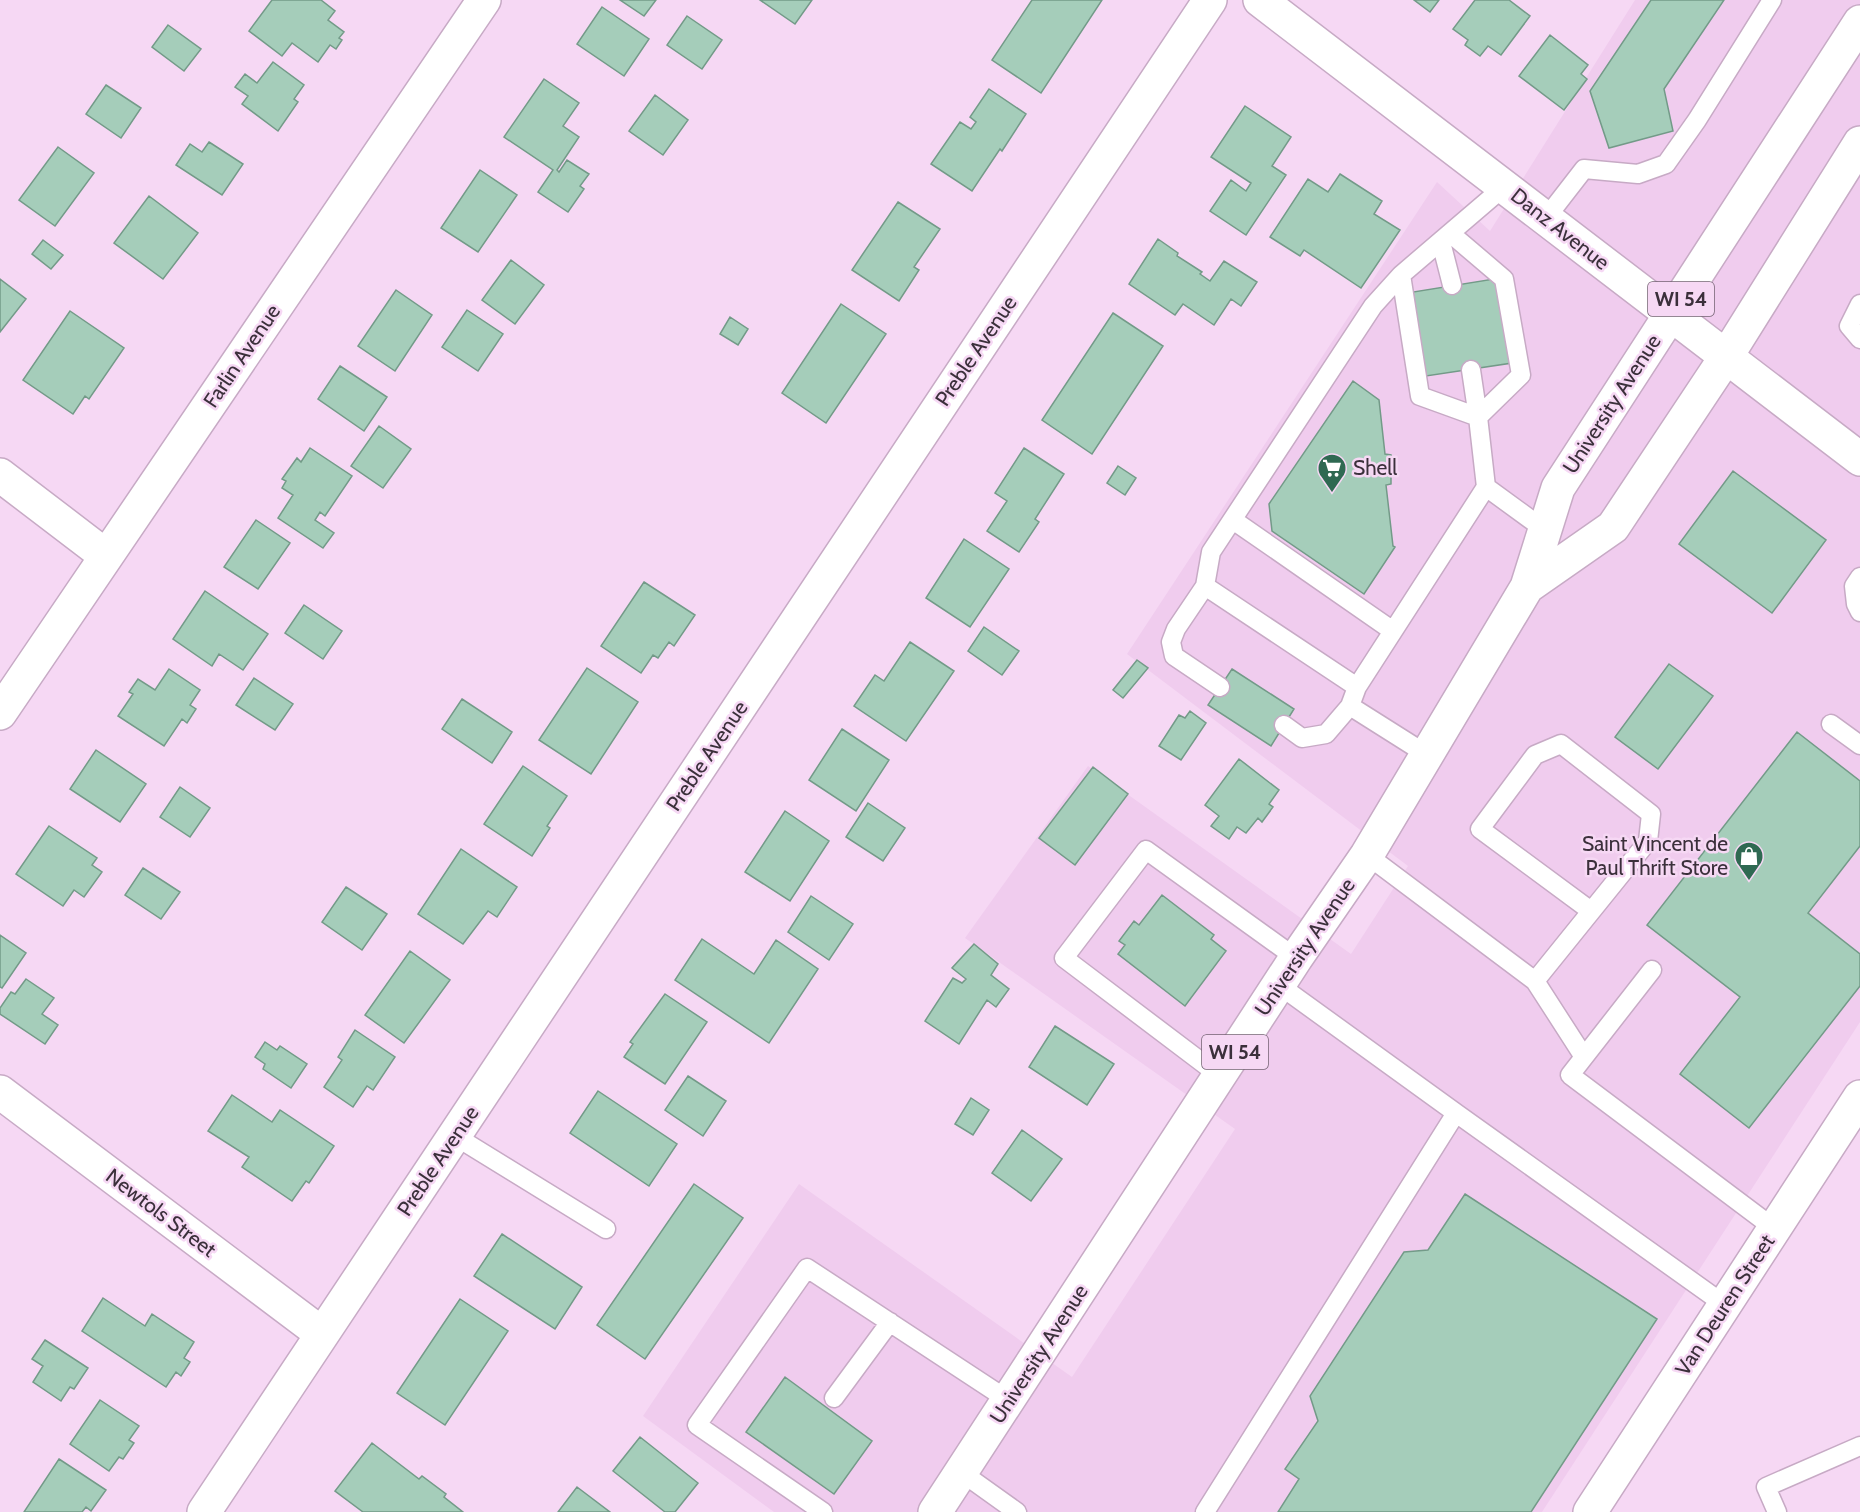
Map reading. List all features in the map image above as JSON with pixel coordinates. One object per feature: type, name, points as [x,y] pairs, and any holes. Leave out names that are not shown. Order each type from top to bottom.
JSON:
[{"type":"street","name":"Farlin Avenue","points":[[0,713],[484,0]]},
{"type":"street","name":"Preble Avenue","points":[[209,1510],[322,1334],[1210,0]]},
{"type":"street","name":"Danz Avenue","points":[[1260,0],[1860,459]]},
{"type":"street","name":"University Avenue","points":[[935,1512],[1366,855],[1527,586],[1558,488],[1860,22]]},
{"type":"street","name":"University Avenue","points":[[1527,586],[1613,527],[1856,157]]},
{"type":"street","points":[[0,475],[106,556]]},
{"type":"street","name":"Newtols Street","points":[[0,1092],[322,1334]]},
{"type":"street","name":"Van Deuren Street","points":[[1590,1512],[1860,1097]]},
{"type":"lane","points":[[1546,218],[1584,169],[1638,174],[1666,164],[1697,120],[1772,0]]},
{"type":"lane","points":[[1220,687],[1174,656],[1171,642],[1176,629],[1205,586],[1211,552],[1373,306],[1401,275],[1505,186]]},
{"type":"lane","points":[[1446,237],[1452,285]]},
{"type":"lane","points":[[1446,237],[1504,279],[1521,375],[1478,417]]},
{"type":"lane","points":[[1401,275],[1420,396],[1478,417]]},
{"type":"lane","points":[[1860,304],[1850,326],[1860,339]]},
{"type":"lane","points":[[1284,725],[1302,738],[1326,734],[1350,706],[1357,687],[1486,487],[1471,370]]},
{"type":"lane","points":[[1486,487],[1545,530]]},
{"type":"lane","points":[[1233,520],[1393,631]]},
{"type":"lane","points":[[1860,577],[1854,586],[1856,604],[1860,612]]},
{"type":"lane","points":[[1205,586],[1357,687]]},
{"type":"lane","points":[[1350,706],[1426,754]]},
{"type":"lane","points":[[1831,724],[1860,745]]},
{"type":"lane","points":[[1535,981],[1648,841],[1651,814],[1561,744],[1535,754],[1479,829],[1591,911]]},
{"type":"lane","points":[[1220,1076],[1064,958],[1146,850],[1456,1113],[1725,1305]]},
{"type":"lane","points":[[1366,855],[1535,981],[1584,1057]]},
{"type":"lane","points":[[1652,970],[1570,1075],[1775,1229]]},
{"type":"lane","points":[[1205,1512],[1456,1113]]},
{"type":"lane","points":[[455,1136],[606,1229]]},
{"type":"lane","points":[[823,1512],[697,1425],[807,1268],[1008,1400]]},
{"type":"lane","points":[[834,1398],[890,1322]]},
{"type":"lane","points":[[1777,1512],[1766,1486],[1860,1446]]},
{"type":"lane","points":[[961,1472],[1017,1512]]},
{"type":"shaded area","points":[[1635,0],[1860,0],[1860,1022],[1542,1512],[774,1512],[643,1416],[799,1184],[1072,1377],[1235,1129],[965,938],[1088,766],[1351,954],[1408,866],[1127,654],[1437,182],[1490,231]]},
{"type":"building","points":[[272,0],[321,0],[335,11],[328,20],[344,32],[339,38],[342,40],[336,49],[330,45],[318,62],[292,43],[282,56],[249,31]]},
{"type":"building","points":[[620,0],[656,0],[644,16]]},
{"type":"building","points":[[760,0],[812,0],[795,24]]},
{"type":"building","points":[[1032,0],[1102,0],[1041,93],[992,60]]},
{"type":"building","points":[[1414,0],[1439,0],[1430,12]]},
{"type":"building","points":[[1475,0],[1509,0],[1530,16],[1501,55],[1488,46],[1480,56],[1465,45],[1468,40],[1453,29]]},
{"type":"building","points":[[1651,0],[1724,0],[1664,89],[1673,131],[1609,148],[1590,91]]},
{"type":"building","points":[[602,7],[649,39],[624,76],[577,44]]},
{"type":"building","points":[[687,16],[722,40],[702,69],[667,45]]},
{"type":"building","points":[[168,25],[201,49],[184,71],[152,47]]},
{"type":"building","points":[[1550,35],[1588,65],[1581,74],[1587,79],[1564,110],[1519,76]]},
{"type":"building","points":[[273,62],[304,85],[294,99],[298,102],[278,131],[242,104],[248,96],[235,87],[245,74],[257,83]]},
{"type":"building","points":[[544,79],[579,103],[563,126],[579,137],[557,170],[559,172],[567,160],[589,174],[580,186],[584,189],[568,212],[538,192],[553,170],[504,137]]},
{"type":"building","points":[[106,85],[141,108],[121,138],[86,114]]},
{"type":"building","points":[[989,89],[1026,114],[972,191],[931,164],[960,122],[971,129],[976,122],[970,117]]},
{"type":"building","points":[[655,95],[688,120],[663,155],[629,131]]},
{"type":"building","points":[[1245,106],[1291,137],[1272,166],[1286,175],[1246,235],[1210,211],[1231,180],[1246,191],[1251,183],[1211,157]]},
{"type":"building","points":[[209,142],[243,164],[222,195],[176,165],[190,144],[202,152]]},
{"type":"building","points":[[58,147],[94,173],[55,226],[19,200]]},
{"type":"building","points":[[480,170],[517,195],[478,252],[441,228]]},
{"type":"building","points":[[1340,174],[1382,201],[1374,214],[1400,230],[1361,288],[1304,250],[1300,256],[1270,237],[1308,179],[1328,192]]},
{"type":"building","points":[[149,196],[198,233],[163,279],[114,243]]},
{"type":"building","points":[[898,202],[940,229],[914,267],[919,270],[899,301],[852,270]]},
{"type":"building","points":[[1158,239],[1178,253],[1177,256],[1202,272],[1200,274],[1210,281],[1224,261],[1257,282],[1241,306],[1231,299],[1214,325],[1183,304],[1175,315],[1129,284]]},
{"type":"building","points":[[43,240],[63,255],[51,269],[32,254]]},
{"type":"building","points":[[511,260],[544,285],[515,324],[482,300]]},
{"type":"building","points":[[1500,278],[1512,363],[1426,376],[1413,292]]},
{"type":"building","points":[[0,279],[26,299],[0,332]]},
{"type":"building","points":[[396,290],[432,315],[395,371],[358,346]]},
{"type":"building","points":[[841,304],[886,334],[826,423],[782,393]]},
{"type":"building","points":[[467,310],[503,334],[478,371],[442,347]]},
{"type":"building","points":[[70,311],[124,348],[89,399],[85,396],[73,414],[23,380]]},
{"type":"building","points":[[1113,313],[1163,346],[1092,454],[1042,420]]},
{"type":"building","points":[[730,317],[748,329],[738,345],[720,334]]},
{"type":"building","points":[[340,366],[387,397],[364,431],[318,399]]},
{"type":"building","name":"Shell","points":[[1353,381],[1379,400],[1385,454],[1391,455],[1391,484],[1386,485],[1393,546],[1395,547],[1364,594],[1272,531],[1269,504]]},
{"type":"building","points":[[379,426],[411,449],[383,488],[351,466]]},
{"type":"building","points":[[310,448],[352,476],[325,516],[320,512],[315,520],[334,533],[323,548],[278,518],[293,495],[282,488],[286,481],[282,479],[297,458],[301,462]]},
{"type":"building","points":[[1024,448],[1064,474],[1035,519],[1039,522],[1019,552],[987,531],[1007,501],[995,493]]},
{"type":"building","points":[[1118,466],[1136,478],[1125,495],[1107,483]]},
{"type":"building","points":[[1733,471],[1826,540],[1772,613],[1679,544]]},
{"type":"building","points":[[256,520],[290,543],[258,589],[224,567]]},
{"type":"building","points":[[964,539],[1009,569],[970,627],[926,598]]},
{"type":"building","points":[[644,582],[695,615],[674,646],[669,642],[658,658],[653,655],[641,673],[601,646]]},
{"type":"building","points":[[205,591],[268,634],[243,670],[219,654],[212,666],[173,639]]},
{"type":"building","points":[[304,605],[342,631],[323,659],[285,633]]},
{"type":"building","points":[[984,627],[1019,651],[1002,675],[968,651]]},
{"type":"building","points":[[910,642],[954,671],[906,741],[854,706],[875,675],[884,681]]},
{"type":"building","points":[[1137,660],[1148,668],[1123,698],[1113,690]]},
{"type":"building","points":[[1669,664],[1713,696],[1658,769],[1615,737]]},
{"type":"building","points":[[587,668],[638,702],[591,774],[539,740]]},
{"type":"building","points":[[169,669],[200,690],[190,705],[196,709],[187,723],[182,719],[164,746],[118,716],[133,694],[129,692],[138,679],[155,690]]},
{"type":"building","points":[[1232,669],[1294,709],[1271,746],[1208,705]]},
{"type":"building","points":[[254,678],[293,704],[275,730],[236,705]]},
{"type":"building","points":[[462,699],[512,732],[492,763],[442,729]]},
{"type":"building","points":[[1190,711],[1206,723],[1181,760],[1159,746],[1179,715],[1185,718]]},
{"type":"building","points":[[842,729],[889,760],[856,811],[809,780]]},
{"type":"building","points":[[1797,732],[1860,781],[1860,846],[1808,913],[1860,954],[1860,986],[1749,1128],[1680,1074],[1740,997],[1647,925]]},
{"type":"building","points":[[96,750],[146,784],[120,822],[70,789]]},
{"type":"building","points":[[1239,759],[1279,790],[1269,804],[1273,807],[1262,822],[1258,818],[1246,833],[1237,827],[1229,839],[1211,826],[1219,816],[1205,805]]},
{"type":"building","points":[[523,766],[567,796],[547,826],[550,828],[532,856],[484,824]]},
{"type":"building","points":[[1093,767],[1128,794],[1075,865],[1039,838]]},
{"type":"building","points":[[180,787],[210,808],[190,837],[160,817]]},
{"type":"building","points":[[868,803],[905,828],[883,861],[846,837]]},
{"type":"building","points":[[785,811],[829,841],[790,901],[745,872]]},
{"type":"building","points":[[49,826],[97,858],[92,865],[102,872],[84,897],[74,890],[63,906],[16,874]]},
{"type":"building","points":[[461,849],[517,887],[497,917],[488,911],[463,944],[418,914]]},
{"type":"building","points":[[143,868],[180,892],[161,919],[125,895]]},
{"type":"building","points":[[346,887],[387,914],[362,950],[322,922]]},
{"type":"building","points":[[1162,895],[1214,935],[1211,939],[1226,951],[1185,1006],[1118,954],[1125,945],[1119,941],[1134,921],[1139,925]]},
{"type":"building","points":[[811,896],[853,924],[829,960],[788,932]]},
{"type":"building","points":[[0,935],[26,953],[2,988],[0,987]]},
{"type":"building","points":[[702,939],[754,974],[776,940],[818,969],[769,1043],[675,980]]},
{"type":"building","points":[[974,944],[998,964],[991,975],[1009,989],[996,1007],[987,1000],[959,1044],[925,1021],[953,978],[962,983],[966,979],[952,968]]},
{"type":"building","points":[[410,951],[450,980],[404,1043],[365,1015]]},
{"type":"building","points":[[26,979],[54,998],[42,1014],[58,1025],[45,1044],[0,1014],[0,1008],[11,992],[15,994]]},
{"type":"building","points":[[665,994],[707,1022],[665,1084],[624,1057],[633,1044],[630,1042]]},
{"type":"building","points":[[1055,1026],[1114,1064],[1087,1105],[1029,1067]]},
{"type":"building","points":[[355,1030],[395,1057],[373,1090],[367,1086],[353,1107],[324,1087],[342,1060],[338,1057]]},
{"type":"building","points":[[265,1042],[277,1050],[280,1046],[307,1064],[291,1088],[263,1069],[265,1064],[255,1057]]},
{"type":"building","points":[[688,1076],[726,1101],[703,1136],[665,1110]]},
{"type":"building","points":[[598,1091],[677,1144],[649,1186],[570,1133]]},
{"type":"building","points":[[232,1095],[272,1122],[280,1110],[334,1146],[309,1183],[306,1181],[292,1201],[242,1167],[249,1157],[208,1131]]},
{"type":"building","points":[[971,1098],[989,1110],[973,1135],[955,1124]]},
{"type":"building","points":[[1022,1130],[1062,1159],[1031,1201],[992,1173]]},
{"type":"building","points":[[694,1184],[743,1218],[645,1359],[597,1325]]},
{"type":"building","points":[[1465,1194],[1657,1319],[1531,1512],[1278,1512],[1299,1479],[1285,1469],[1318,1421],[1310,1396],[1404,1252],[1428,1250]]},
{"type":"building","points":[[502,1234],[582,1287],[555,1329],[474,1276]]},
{"type":"building","points":[[103,1298],[145,1326],[152,1314],[194,1342],[184,1358],[190,1362],[181,1376],[176,1372],[166,1387],[82,1331]]},
{"type":"building","points":[[460,1299],[508,1331],[445,1425],[397,1393]]},
{"type":"building","points":[[45,1340],[88,1368],[74,1389],[70,1387],[61,1401],[33,1382],[43,1366],[32,1359]]},
{"type":"building","points":[[785,1377],[872,1441],[834,1494],[746,1432]]},
{"type":"building","points":[[100,1400],[139,1426],[129,1440],[134,1443],[123,1459],[119,1457],[109,1471],[70,1444]]},
{"type":"building","points":[[640,1437],[698,1483],[675,1512],[665,1512],[613,1471]]},
{"type":"building","points":[[372,1443],[419,1479],[422,1476],[446,1494],[444,1497],[463,1512],[363,1512],[335,1491]]},
{"type":"building","points":[[59,1459],[106,1490],[91,1511],[86,1507],[82,1512],[24,1512]]},
{"type":"building","points":[[577,1487],[610,1512],[558,1512]]},
{"type":"place","name":"Shell","points":[[1332,494]]},
{"type":"place","name":"Saint Vincent de Paul Thrift Store","points":[[1749,882]]}]
